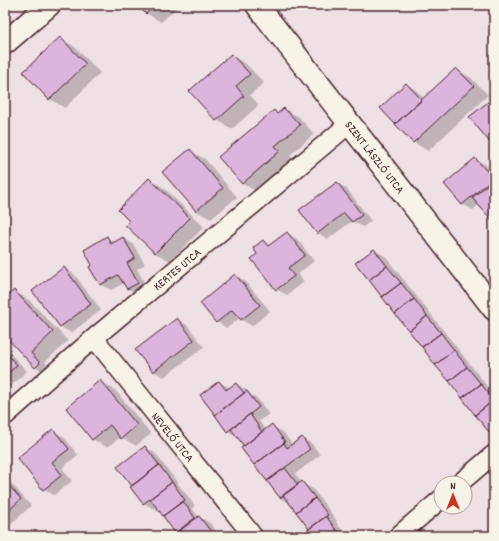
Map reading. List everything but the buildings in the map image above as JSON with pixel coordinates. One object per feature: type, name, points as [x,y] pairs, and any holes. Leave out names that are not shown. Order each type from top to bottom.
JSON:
[{"type":"street","points":[[5,43],[49,5]]},
{"type":"street","name":"SZENT LÁSZLÓ UTCA","points":[[257,5],[494,309]]},
{"type":"street","name":"KERTES UTCA","points":[[5,416],[94,338],[350,124]]},
{"type":"street","name":"NEVELŐ UTCA","points":[[94,338],[252,536]]},
{"type":"street","points":[[469,475],[494,454]]},
{"type":"street","points":[[398,536],[433,506]]}]
